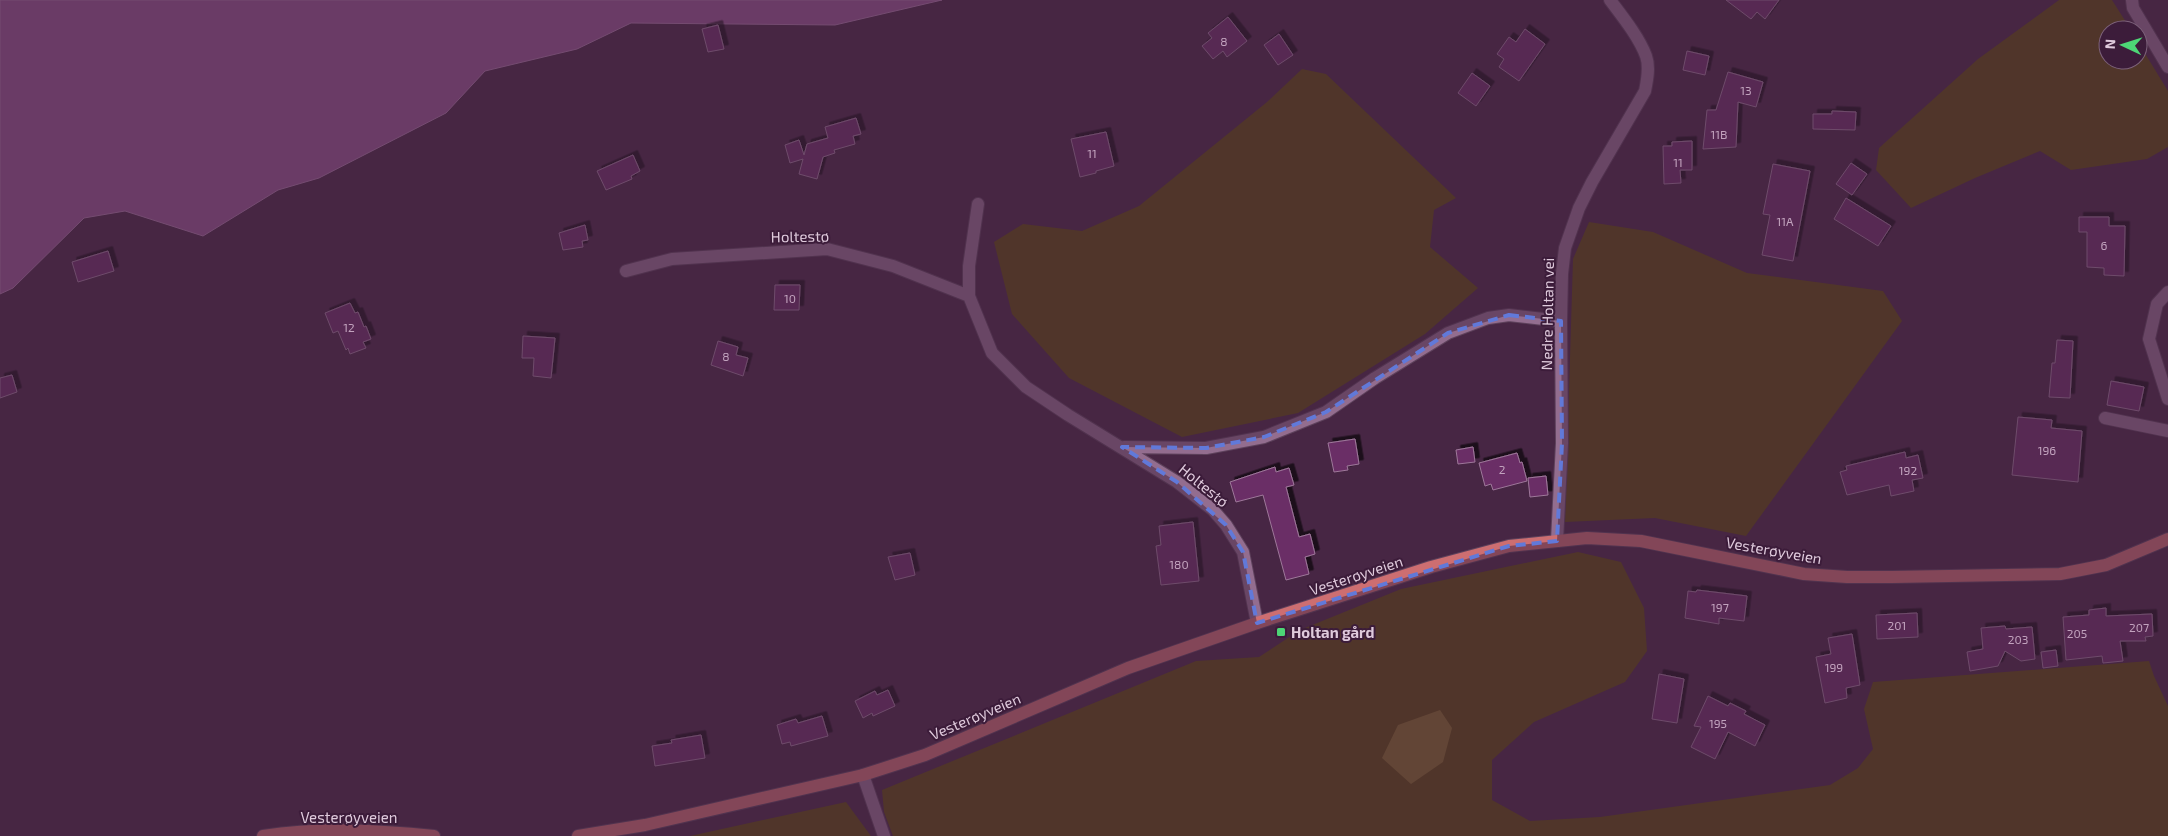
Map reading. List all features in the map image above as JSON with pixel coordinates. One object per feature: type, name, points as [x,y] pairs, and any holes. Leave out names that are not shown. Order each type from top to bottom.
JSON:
[{"type":"main road","name":"Vesterøyveien","points":[[578,836],[645,824],[863,776],[925,754],[1128,668],[1257,623],[1431,567],[1508,546],[1587,538],[1641,541],[1804,574],[1847,577],[1892,577],[2060,574],[2106,565],[2168,539]]},
{"type":"main road","name":"Vesterøyveien","points":[[263,836],[308,831],[347,830],[434,836]]},
{"type":"street","name":"Nedre Holtan vei","points":[[1557,541],[1562,443],[1561,321],[1562,274],[1565,248],[1573,222],[1592,182],[1645,91],[1648,78],[1646,57],[1627,23],[1610,0]]},
{"type":"street","points":[[2132,0],[2134,8],[2168,67]]},
{"type":"street","name":"Holtestø","points":[[978,204],[969,266],[970,296],[992,353],[1026,387],[1177,482],[1213,510],[1226,525],[1244,552],[1257,623]]},
{"type":"street","name":"Holtestø","points":[[626,271],[672,259],[827,250],[893,266],[970,296]]},
{"type":"street","points":[[2168,292],[2156,304],[2150,339],[2168,399]]},
{"type":"street","name":"Holtestø","points":[[1122,447],[1206,448],[1264,437],[1326,412],[1375,378],[1448,333],[1488,318],[1509,315],[1561,321]]},
{"type":"street","points":[[2105,418],[2168,431]]},
{"type":"street","points":[[863,776],[884,836]]},
{"type":"highlighted area","points":[[1509,315],[1561,321],[1562,443],[1557,541],[1509,546],[1257,623],[1243,552],[1226,525],[1177,482],[1122,447],[1206,448],[1264,437],[1326,412],[1448,333]]},
{"type":"shaded area","points":[[0,0],[942,0],[835,25],[631,23],[577,49],[485,71],[446,113],[319,178],[278,190],[203,236],[125,211],[84,218],[13,288],[0,294]]},
{"type":"shaded area","points":[[2059,0],[2112,0],[2125,20],[2098,20],[2098,70],[2148,70],[2148,58],[2168,91],[2168,147],[2147,159],[2071,170],[2040,151],[1975,178],[1911,208],[1876,170],[1879,148],[1978,59]]},
{"type":"shaded area","points":[[1302,69],[1326,74],[1456,198],[1434,210],[1430,247],[1478,288],[1425,334],[1298,413],[1182,437],[1069,378],[1012,314],[994,242],[1023,224],[1082,231],[1139,206],[1267,102]]},
{"type":"shaded area","points":[[1589,222],[1653,232],[1747,273],[1883,291],[1902,321],[1746,536],[1655,518],[1565,522],[1573,259]]},
{"type":"shaded area","points":[[1578,552],[1621,562],[1644,608],[1647,651],[1625,682],[1534,722],[1492,760],[1492,800],[1530,821],[1600,817],[1830,785],[1858,768],[1873,749],[1864,709],[1873,682],[2149,661],[2168,706],[2168,836],[893,836],[884,812],[882,790],[1196,661],[1259,657],[1300,630],[1401,589]]},
{"type":"shaded area","points":[[1440,710],[1452,728],[1443,762],[1411,784],[1382,758],[1398,725]]},
{"type":"shaded area","points":[[846,802],[871,836],[690,836]]},
{"type":"building","points":[[1726,0],[1779,0],[1765,19],[1757,12],[1751,19]]},
{"type":"building","points":[[1228,17],[1247,41],[1227,57],[1223,51],[1213,59],[1202,46],[1212,38],[1208,33]]},
{"type":"building","points":[[718,25],[724,49],[708,52],[702,29]]},
{"type":"building","points":[[1525,29],[1545,44],[1519,81],[1499,67],[1504,59],[1497,54],[1509,37],[1516,42]]},
{"type":"building","points":[[1279,34],[1293,55],[1278,65],[1264,45]]},
{"type":"building","points":[[1687,51],[1709,56],[1705,75],[1683,70]]},
{"type":"building","points":[[1728,72],[1763,82],[1756,107],[1738,102],[1736,147],[1703,149],[1707,110],[1716,110]]},
{"type":"building","points":[[1472,73],[1490,86],[1476,106],[1458,93]]},
{"type":"building","points":[[1832,111],[1856,112],[1855,130],[1813,129],[1813,114],[1832,114]]},
{"type":"building","points":[[856,118],[861,134],[853,136],[855,144],[834,150],[835,153],[823,157],[817,179],[799,174],[803,159],[790,163],[785,145],[799,140],[804,155],[807,144],[828,138],[825,127]]},
{"type":"building","points":[[1106,132],[1114,166],[1080,177],[1071,139]]},
{"type":"building","points":[[1692,141],[1692,170],[1680,170],[1681,183],[1664,184],[1663,146],[1672,146],[1672,142]]},
{"type":"building","points":[[633,155],[640,171],[631,176],[632,179],[606,190],[597,171]]},
{"type":"building","points":[[1851,163],[1867,174],[1852,195],[1836,184]]},
{"type":"building","points":[[1773,164],[1810,171],[1793,261],[1762,255],[1770,215],[1763,214]]},
{"type":"building","points":[[1846,198],[1891,226],[1878,246],[1834,219]]},
{"type":"building","points":[[2079,217],[2109,217],[2109,226],[2125,226],[2124,276],[2104,275],[2104,268],[2087,267],[2087,232],[2079,232]]},
{"type":"building","points":[[585,225],[588,240],[582,241],[583,247],[563,250],[559,233]]},
{"type":"building","points":[[108,251],[114,271],[78,282],[72,262]]},
{"type":"building","points":[[775,285],[800,285],[799,310],[774,310]]},
{"type":"building","points":[[350,303],[355,313],[358,312],[371,339],[363,342],[366,348],[350,354],[348,348],[346,350],[338,331],[333,333],[325,313]]},
{"type":"building","points":[[523,336],[555,338],[551,378],[533,376],[534,358],[522,358]]},
{"type":"building","points":[[2057,340],[2073,341],[2070,398],[2049,397],[2052,363],[2055,363]]},
{"type":"building","points":[[718,341],[738,347],[736,355],[748,358],[743,376],[711,365]]},
{"type":"building","points":[[12,375],[17,392],[0,398],[0,378]]},
{"type":"building","points":[[2111,381],[2144,387],[2139,411],[2107,405]]},
{"type":"building","points":[[2018,417],[2052,420],[2051,428],[2082,431],[2078,482],[2012,475]]},
{"type":"building","points":[[1355,439],[1359,464],[1347,466],[1348,470],[1334,472],[1328,443]]},
{"type":"building","points":[[1473,447],[1475,462],[1458,464],[1456,450]]},
{"type":"building","points":[[1905,452],[1906,458],[1918,455],[1923,478],[1912,480],[1914,491],[1891,496],[1889,485],[1847,495],[1840,472],[1847,470],[1846,466]]},
{"type":"building","points":[[1517,453],[1520,463],[1522,462],[1527,481],[1493,490],[1491,484],[1485,486],[1479,463]]},
{"type":"building","points":[[1275,467],[1276,472],[1289,468],[1294,485],[1286,487],[1299,537],[1310,534],[1315,554],[1305,557],[1309,574],[1286,580],[1263,495],[1236,502],[1230,482]]},
{"type":"building","points":[[1546,476],[1548,495],[1530,497],[1528,478]]},
{"type":"building","points":[[1193,522],[1199,581],[1161,585],[1156,546],[1161,545],[1159,526]]},
{"type":"building","points":[[910,553],[915,575],[895,580],[888,557]]},
{"type":"building","points":[[1697,590],[1747,596],[1744,621],[1719,618],[1719,624],[1685,618],[1688,591],[1696,592]]},
{"type":"building","points":[[2106,608],[2106,616],[2152,614],[2153,636],[2145,637],[2146,641],[2120,641],[2123,661],[2103,663],[2102,656],[2066,660],[2063,617],[2089,615],[2089,610]]},
{"type":"building","points":[[1917,613],[1918,637],[1877,639],[1876,615]]},
{"type":"building","points":[[2005,626],[2006,629],[2032,627],[2035,659],[2021,661],[2005,651],[1998,666],[1970,671],[1967,652],[1983,649],[1981,628]]},
{"type":"building","points":[[1852,634],[1860,685],[1846,688],[1847,698],[1825,703],[1816,657],[1831,654],[1828,638]]},
{"type":"building","points":[[2056,650],[2058,666],[2043,668],[2041,652]]},
{"type":"building","points":[[1659,674],[1684,679],[1677,723],[1652,719]]},
{"type":"building","points":[[888,690],[895,706],[873,716],[872,713],[863,718],[855,701],[875,691],[877,695]]},
{"type":"building","points":[[1708,696],[1728,706],[1730,703],[1746,711],[1744,714],[1765,725],[1755,746],[1728,732],[1715,759],[1691,747],[1701,727],[1694,726]]},
{"type":"building","points":[[822,716],[828,736],[791,746],[790,742],[782,744],[777,725],[796,719],[798,723]]},
{"type":"building","points":[[701,735],[705,758],[655,766],[652,746],[672,743],[671,740]]},
{"type":"place","name":"Holtan gård","points":[[1281,632]]}]
